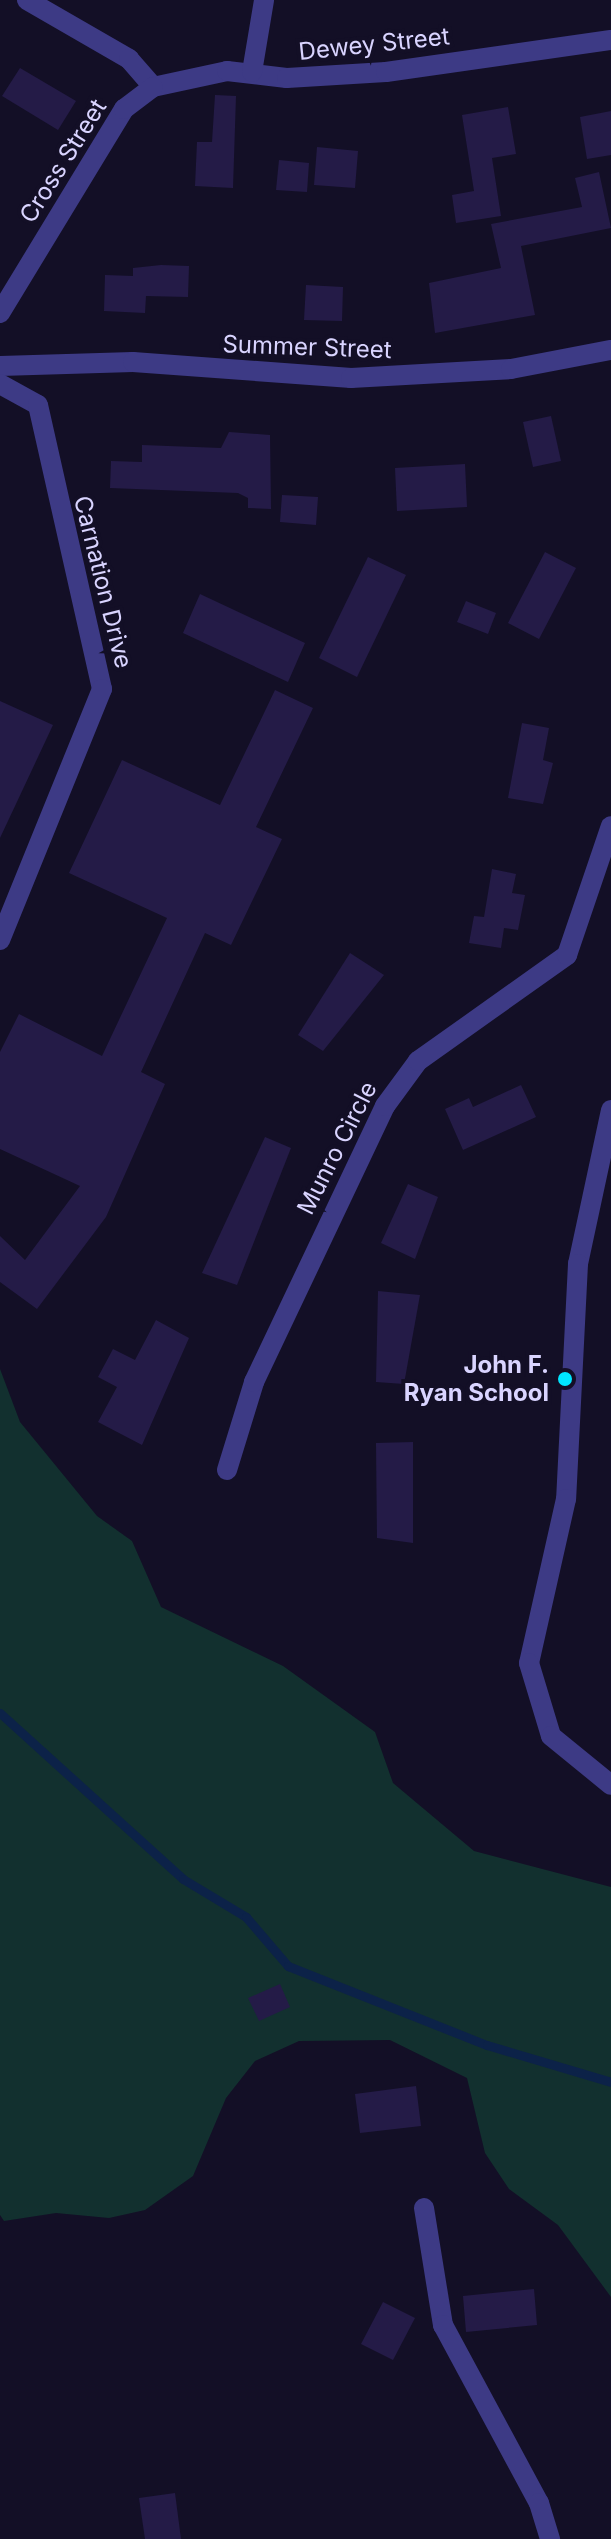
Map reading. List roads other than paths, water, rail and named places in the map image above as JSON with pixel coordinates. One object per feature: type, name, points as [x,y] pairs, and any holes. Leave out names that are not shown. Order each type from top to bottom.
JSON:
[{"type":"street","points":[[27,0],[129,59],[153,87]]},
{"type":"street","points":[[252,72],[264,0]]},
{"type":"street","name":"Dewey Street","points":[[153,87],[252,72],[331,77],[611,40]]},
{"type":"street","name":"Cross Street","points":[[0,313],[124,109],[153,87]]},
{"type":"street","name":"Summer Street","points":[[0,366],[133,362],[351,378],[511,369],[611,350]]},
{"type":"street","name":"Carnation Drive","points":[[0,384],[38,405],[102,689],[3,926]]},
{"type":"street","name":"Munro Circle","points":[[227,1470],[260,1370],[385,1106],[418,1061],[567,955],[611,826]]},
{"type":"street","points":[[611,1110],[578,1264],[566,1499],[529,1663],[551,1736],[611,1785]]},
{"type":"street","points":[[424,2208],[443,2325],[539,2503],[550,2539]]},
{"type":"waterway","points":[[0,1713],[183,1879],[246,1917],[288,1966],[487,2045],[611,2082]]},
{"type":"place","name":"John F. Ryan School","points":[[565,1379]]}]
